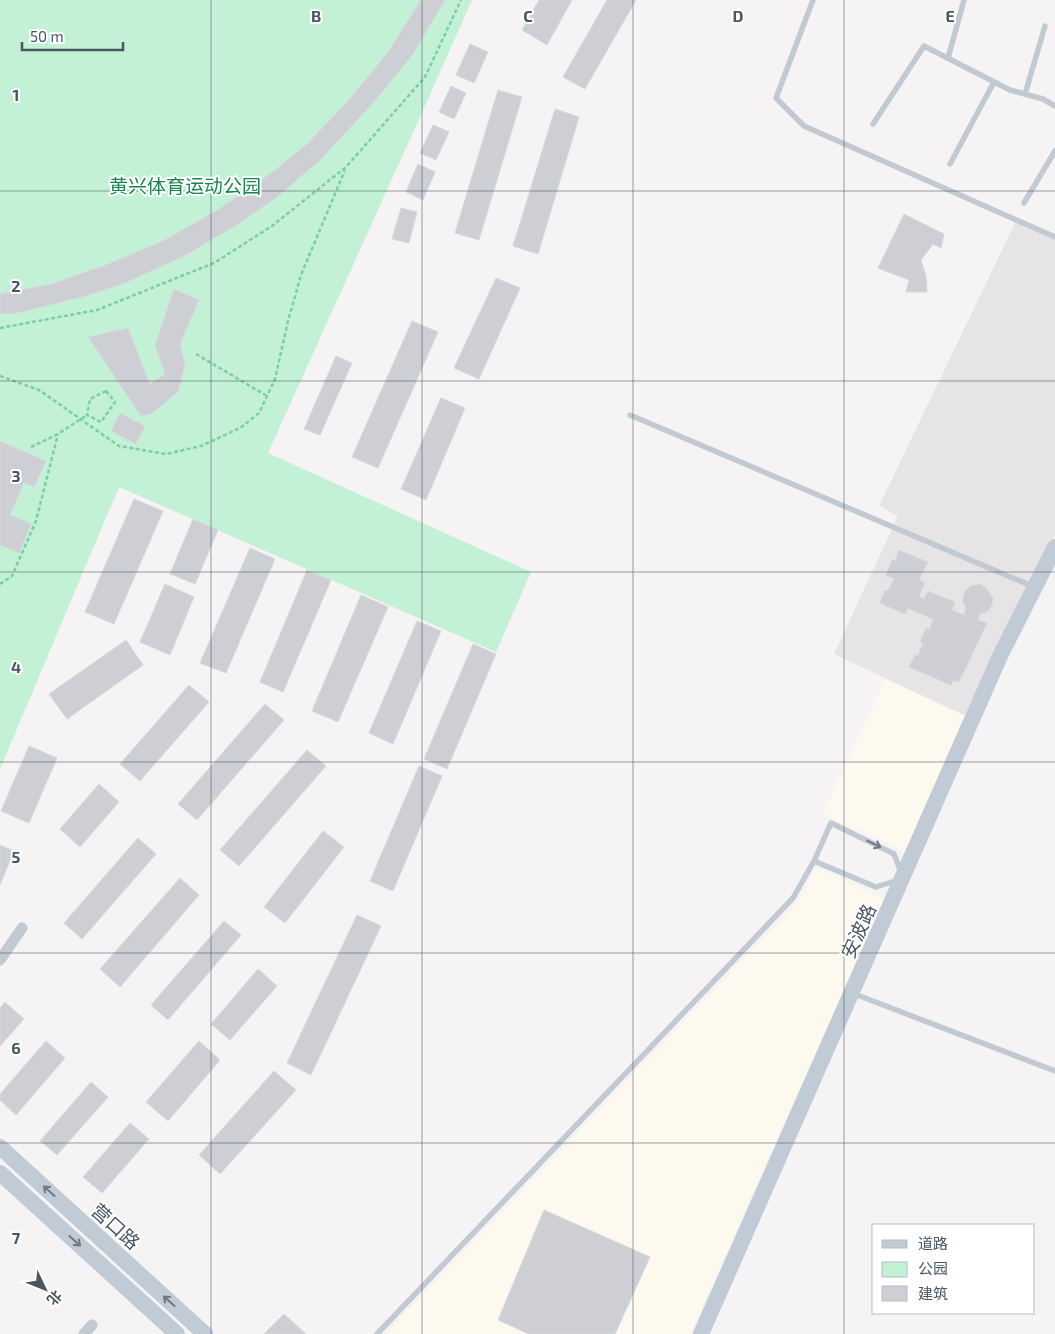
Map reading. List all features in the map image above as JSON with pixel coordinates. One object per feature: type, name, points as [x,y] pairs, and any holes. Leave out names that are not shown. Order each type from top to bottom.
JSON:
[{"type":"street","name":"安波路","points":[[701,1334],[1000,656],[1055,546]]},
{"type":"street","points":[[0,960],[22,928]]},
{"type":"street","name":"营口路","points":[[0,1147],[205,1334]]},
{"type":"street","name":"营口路","points":[[0,1173],[177,1334]]},
{"type":"street","points":[[84,1334],[92,1325]]},
{"type":"lane","points":[[813,0],[776,98],[804,126],[1055,237]]},
{"type":"lane","points":[[948,58],[964,0]]},
{"type":"lane","points":[[1025,94],[1045,26]]},
{"type":"lane","points":[[873,124],[924,46],[1010,90],[1043,100],[1055,106]]},
{"type":"lane","points":[[950,164],[994,82]]},
{"type":"lane","points":[[1024,203],[1055,150]]},
{"type":"lane","points":[[630,414],[1034,587]]},
{"type":"lane","points":[[377,1334],[793,898],[814,861],[831,823],[894,854],[903,878],[876,887],[814,861]]},
{"type":"lane","points":[[852,993],[1055,1071]]},
{"type":"path","points":[[0,328],[97,310],[214,263],[272,226],[346,167],[425,77],[461,0]]},
{"type":"path","points":[[0,376],[40,390],[119,446],[166,454],[201,446],[240,428],[259,413],[267,396],[274,378],[301,275],[346,167]]},
{"type":"path","points":[[196,354],[267,396]]},
{"type":"path","points":[[31,448],[58,434],[87,414],[90,399],[106,391],[115,402],[102,422],[87,414]]},
{"type":"path","points":[[0,584],[12,576],[36,521],[58,434]]},
{"type":"shaded area","points":[[1016,221],[1055,239],[1055,535],[1029,582],[966,716],[834,654],[898,516],[879,506]]},
{"type":"shaded area","points":[[885,679],[966,716],[905,851],[823,814]]},
{"type":"shaded area","points":[[816,867],[884,899],[690,1334],[385,1334],[798,902]]},
{"type":"green space","name":"黄兴体育运动公园","points":[[0,0],[472,0],[268,453],[531,572],[496,652],[119,487],[0,769]]},
{"type":"building","points":[[421,0],[445,0],[413,54],[374,102],[319,161],[277,197],[237,225],[184,256],[125,283],[82,297],[17,313],[0,314],[0,294],[51,284],[103,266],[163,241],[216,211],[274,171],[307,144],[348,101],[388,52]]},
{"type":"building","points":[[539,0],[572,0],[547,45],[522,30]]},
{"type":"building","points":[[607,0],[636,0],[585,89],[563,77]]},
{"type":"building","points":[[470,44],[488,52],[474,83],[456,75]]},
{"type":"building","points":[[451,86],[466,93],[454,119],[439,112]]},
{"type":"building","points":[[498,90],[522,97],[479,240],[455,233]]},
{"type":"building","points":[[555,109],[579,117],[538,254],[513,246]]},
{"type":"building","points":[[433,125],[449,132],[436,160],[420,153]]},
{"type":"building","points":[[418,164],[435,172],[423,200],[406,192]]},
{"type":"building","points":[[401,208],[417,212],[409,243],[392,239]]},
{"type":"building","points":[[904,214],[944,234],[941,248],[933,244],[921,260],[926,276],[927,292],[906,292],[909,280],[878,268]]},
{"type":"building","points":[[496,278],[520,288],[479,379],[454,368]]},
{"type":"building","points":[[174,289],[199,300],[180,344],[185,365],[178,392],[151,414],[141,416],[88,337],[128,328],[150,384],[165,374],[155,345]]},
{"type":"building","points":[[412,321],[438,332],[378,468],[352,457]]},
{"type":"building","points":[[336,356],[352,363],[320,435],[304,429]]},
{"type":"building","points":[[441,398],[465,408],[426,500],[401,489]]},
{"type":"building","points":[[120,413],[145,426],[136,444],[111,431]]},
{"type":"building","points":[[0,441],[46,461],[34,487],[24,483],[10,515],[31,524],[19,553],[0,545]]},
{"type":"building","points":[[134,499],[163,511],[114,624],[85,612]]},
{"type":"building","points":[[193,519],[218,530],[195,584],[170,574]]},
{"type":"building","points":[[250,548],[275,559],[226,673],[200,663]]},
{"type":"building","points":[[899,550],[928,562],[919,580],[925,583],[919,596],[924,599],[928,591],[955,602],[952,610],[964,615],[966,608],[963,597],[965,591],[971,586],[980,584],[985,587],[993,598],[992,605],[988,611],[980,614],[978,620],[987,623],[959,682],[953,680],[951,685],[909,667],[915,655],[918,656],[923,643],[920,642],[926,628],[929,630],[933,619],[908,608],[905,614],[880,603],[885,590],[888,591],[894,578],[886,576],[892,560],[895,561]]},
{"type":"building","points":[[307,570],[331,580],[283,692],[260,682]]},
{"type":"building","points":[[165,584],[194,597],[170,655],[140,642]]},
{"type":"building","points":[[361,595],[388,607],[338,722],[312,711]]},
{"type":"building","points":[[417,621],[441,631],[393,744],[369,733]]},
{"type":"building","points":[[126,640],[143,665],[67,719],[49,694]]},
{"type":"building","points":[[473,644],[496,654],[447,769],[424,759]]},
{"type":"building","points":[[189,685],[209,702],[140,781],[120,764]]},
{"type":"building","points":[[265,704],[284,720],[197,820],[178,804]]},
{"type":"building","points":[[29,746],[57,758],[29,823],[1,811]]},
{"type":"building","points":[[307,750],[326,766],[239,866],[220,850]]},
{"type":"building","points":[[419,766],[442,776],[393,891],[370,881]]},
{"type":"building","points":[[99,784],[119,802],[80,847],[60,829]]},
{"type":"building","points":[[323,831],[344,847],[285,923],[264,907]]},
{"type":"building","points":[[138,838],[156,854],[82,939],[64,923]]},
{"type":"building","points":[[0,845],[14,851],[0,885]]},
{"type":"building","points":[[180,878],[199,895],[120,987],[100,969]]},
{"type":"building","points":[[357,915],[381,926],[311,1075],[287,1063]]},
{"type":"building","points":[[224,921],[241,935],[168,1020],[151,1005]]},
{"type":"building","points":[[258,969],[277,986],[230,1040],[211,1024]]},
{"type":"building","points":[[5,1002],[24,1019],[0,1046],[0,1008]]},
{"type":"building","points":[[46,1041],[65,1058],[16,1115],[0,1100],[0,1094]]},
{"type":"building","points":[[199,1041],[220,1060],[168,1121],[146,1102]]},
{"type":"building","points":[[274,1071],[296,1090],[220,1174],[199,1155]]},
{"type":"building","points":[[91,1082],[108,1097],[57,1155],[40,1141]]},
{"type":"building","points":[[130,1123],[149,1139],[102,1193],[83,1177]]},
{"type":"building","points":[[544,1210],[650,1257],[615,1334],[529,1334],[498,1320]]},
{"type":"building","points":[[284,1314],[306,1334],[264,1334]]}]
